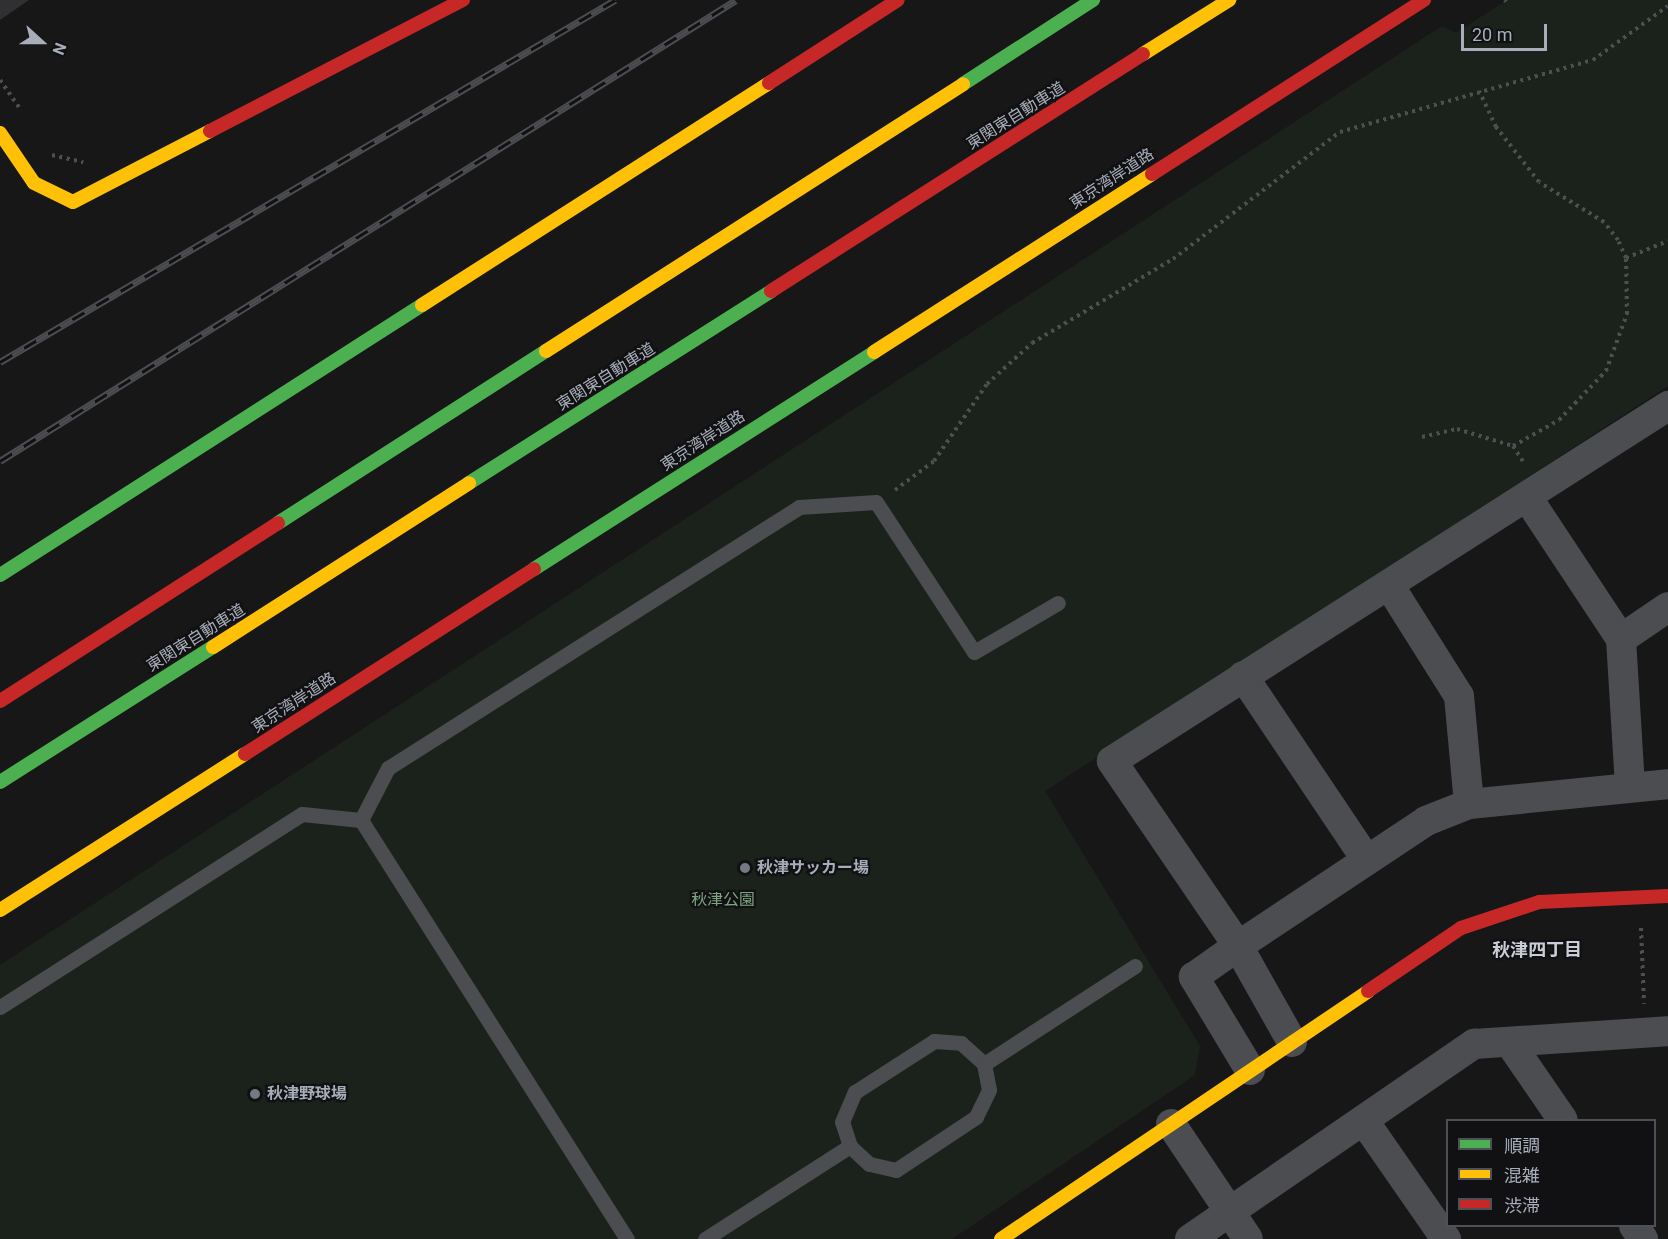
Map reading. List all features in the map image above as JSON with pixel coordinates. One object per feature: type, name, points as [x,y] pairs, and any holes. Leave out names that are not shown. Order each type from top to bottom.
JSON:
[{"type":"main road","points":[[0,133],[34,183],[73,202],[463,0]]},
{"type":"main road","points":[[0,575],[898,0]]},
{"type":"main road","points":[[0,701],[1093,0]]},
{"type":"main road","name":"東関東自動車道","points":[[0,782],[1229,0]]},
{"type":"main road","name":"東京湾岸道路","points":[[0,910],[1424,0]]},
{"type":"main road","points":[[1001,1239],[1292,1042],[1420,951],[1501,911],[1539,902],[1668,896]]},
{"type":"street","points":[[1292,1042],[1238,946],[1112,762],[1668,406]]},
{"type":"street","points":[[1527,497],[1621,639],[1630,787]]},
{"type":"street","points":[[1389,585],[1459,696],[1469,804]]},
{"type":"street","points":[[1621,639],[1668,607]]},
{"type":"street","points":[[1243,676],[1366,859]]},
{"type":"street","points":[[1250,1070],[1194,977],[1238,946],[1426,821],[1469,804],[1668,784]]},
{"type":"street","points":[[1190,1239],[1474,1044],[1657,1032]]},
{"type":"street","points":[[1510,1043],[1562,1119]]},
{"type":"street","points":[[1364,1121],[1446,1239]]},
{"type":"street","points":[[1171,1124],[1248,1239]]},
{"type":"street","points":[[1635,1227],[1644,1239]]},
{"type":"lane","points":[[361,820],[388,768],[799,507],[876,502],[974,652],[1058,603]]},
{"type":"lane","points":[[0,1007],[302,814],[361,820]]},
{"type":"lane","points":[[361,820],[627,1239]]},
{"type":"lane","points":[[984,1064],[1135,966]]},
{"type":"lane","points":[[934,1041],[961,1043],[984,1064],[989,1090],[976,1117],[896,1170],[869,1164],[850,1146],[842,1122],[855,1092],[934,1041]]},
{"type":"lane","points":[[705,1239],[850,1146]]},
{"type":"path","points":[[876,502],[934,461],[987,384],[1032,343],[1173,259],[1340,132],[1593,60],[1668,6]]},
{"type":"path","points":[[0,80],[26,117]]},
{"type":"path","points":[[1422,437],[1457,429],[1513,446],[1559,420],[1606,371],[1618,346],[1627,314],[1626,258],[1604,222],[1539,182],[1517,157],[1479,91]]},
{"type":"path","points":[[46,146],[53,155],[95,165]]},
{"type":"path","points":[[1626,258],[1668,241]]},
{"type":"path","points":[[1641,915],[1657,1032]]},
{"type":"green space","name":"秋津公園","points":[[1507,0],[1668,0],[1668,386],[1045,791],[1200,1046],[1195,1075],[952,1239],[0,1239],[0,965],[1442,26],[1456,33]]},
{"type":"building","points":[[0,0],[29,0],[0,20]]},
{"type":"railway","points":[[0,362],[615,0]]},
{"type":"railway","points":[[0,461],[736,0]]},
{"type":"traffic: fast","points":[[963,84],[1093,0]]},
{"type":"traffic: fast","points":[[469,483],[771,291]]},
{"type":"traffic: fast","points":[[0,575],[422,305]]},
{"type":"traffic: fast","points":[[278,523],[546,351]]},
{"type":"traffic: fast","points":[[534,569],[874,352]]},
{"type":"traffic: fast","points":[[0,782],[213,647]]},
{"type":"traffic: slow","points":[[1143,54],[1229,0]]},
{"type":"traffic: slow","points":[[422,305],[769,83]]},
{"type":"traffic: slow","points":[[546,351],[963,84]]},
{"type":"traffic: slow","points":[[0,133],[34,183],[73,202],[210,131]]},
{"type":"traffic: slow","points":[[874,352],[1152,174]]},
{"type":"traffic: slow","points":[[213,647],[469,483]]},
{"type":"traffic: slow","points":[[0,910],[245,754]]},
{"type":"traffic: slow","points":[[1001,1239],[1368,991]]},
{"type":"traffic: jam","points":[[210,131],[463,0]]},
{"type":"traffic: jam","points":[[769,83],[898,0]]},
{"type":"traffic: jam","points":[[1152,174],[1424,0]]},
{"type":"traffic: jam","points":[[771,291],[1143,54]]},
{"type":"traffic: jam","points":[[0,701],[278,523]]},
{"type":"traffic: jam","points":[[245,754],[534,569]]},
{"type":"traffic: jam","points":[[1368,991],[1461,928],[1539,902],[1668,896]]},
{"type":"place","name":"秋津サッカー場","points":[[745,868]]},
{"type":"place","name":"秋津野球場","points":[[255,1094]]},
{"type":"district","name":"秋津四丁目","points":[[1537,950]]}]
